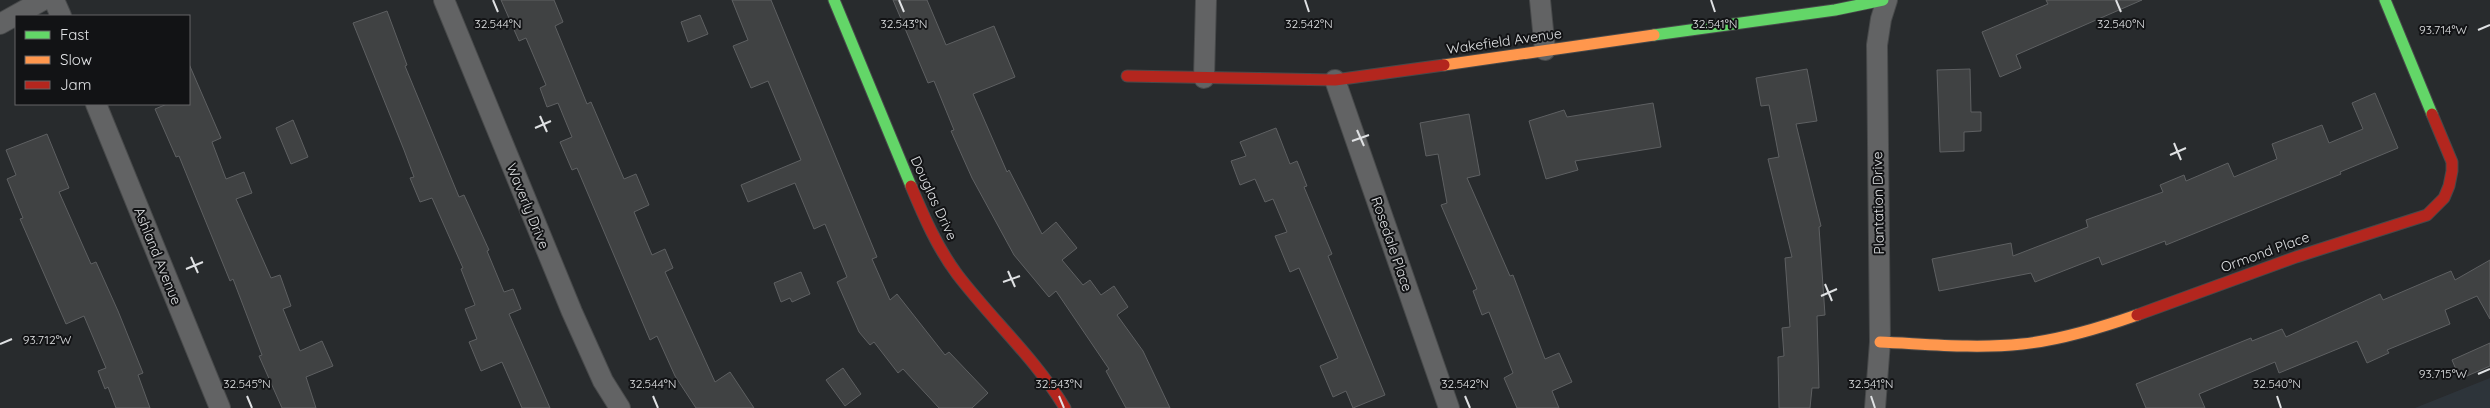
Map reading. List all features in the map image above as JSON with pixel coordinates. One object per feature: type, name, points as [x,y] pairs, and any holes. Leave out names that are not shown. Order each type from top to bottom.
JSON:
[{"type":"street","points":[[16,15],[43,0]]},
{"type":"street","points":[[54,0],[61,15]]},
{"type":"street","name":"Waverly Drive","points":[[444,0],[575,320],[603,381],[620,408]]},
{"type":"street","name":"Douglas Drive","points":[[834,0],[924,218],[938,245],[974,295],[1036,364],[1066,408]]},
{"type":"street","points":[[1204,78],[1206,0]]},
{"type":"street","points":[[1540,0],[1545,50]]},
{"type":"street","name":"Wakefield Avenue","points":[[1127,76],[1335,80],[1835,10],[1883,0]]},
{"type":"street","name":"Plantation Drive","points":[[1875,408],[1880,342],[1877,45],[1881,19],[1888,0]]},
{"type":"street","name":"Ormond Place","points":[[1880,342],[1982,346],[2023,344],[2095,330],[2296,256],[2427,215],[2440,205],[2449,189],[2452,162],[2386,0]]},
{"type":"street","points":[[0,24],[15,16]]},
{"type":"street","name":"Rosedale Place","points":[[1335,80],[1449,408]]},
{"type":"street","name":"Ashland Avenue","points":[[96,105],[220,408]]},
{"type":"shaded area","points":[[2490,378],[2490,408],[2415,408]]},
{"type":"building","points":[[501,0],[554,0],[563,22],[555,26],[587,104],[591,102],[624,179],[636,174],[649,205],[634,212],[652,255],[665,249],[673,268],[665,272],[715,382],[730,372],[754,408],[696,408],[675,376],[657,336],[650,340],[577,168],[572,170],[560,142],[572,137],[558,103],[547,107],[540,88],[546,85],[526,38],[519,41]]},
{"type":"building","points":[[732,0],[771,0],[877,257],[872,259],[890,300],[897,294],[945,355],[949,352],[988,393],[972,408],[939,408],[903,369],[898,373],[874,342],[870,345],[859,332],[837,282],[847,277],[825,224],[814,229],[795,183],[748,202],[741,185],[801,160],[768,81],[751,88],[733,46],[748,40]]},
{"type":"building","points":[[893,0],[927,0],[946,45],[994,26],[1015,77],[973,94],[1007,172],[1009,170],[1042,234],[1056,222],[1077,248],[1062,260],[1083,285],[1090,280],[1101,295],[1114,286],[1128,307],[1117,315],[1143,351],[1170,408],[1126,408],[1106,371],[1109,369],[1056,291],[1049,297],[1014,255],[972,178],[951,131],[954,130],[934,81],[928,83]]},
{"type":"building","points":[[2046,0],[2142,0],[2016,55],[2021,68],[2000,77],[1982,32],[2048,4]]},
{"type":"building","points":[[387,11],[407,65],[405,66],[459,197],[464,195],[489,250],[487,251],[504,292],[513,289],[521,309],[509,314],[550,408],[522,408],[502,362],[481,371],[469,342],[477,339],[465,309],[475,305],[461,269],[463,268],[432,198],[420,202],[410,178],[414,177],[404,150],[353,23]]},
{"type":"building","points":[[700,15],[708,34],[688,42],[681,22]]},
{"type":"building","points":[[190,66],[221,138],[212,142],[226,179],[244,172],[252,193],[236,199],[271,278],[280,275],[291,306],[283,309],[300,351],[322,341],[333,366],[306,377],[316,408],[282,408],[259,356],[262,355],[233,279],[230,281],[179,156],[176,157],[155,109],[165,105],[190,105]]},
{"type":"building","points":[[1807,69],[1817,121],[1796,124],[1821,226],[1819,227],[1825,315],[1817,316],[1819,388],[1812,388],[1810,408],[1779,408],[1778,357],[1784,356],[1782,328],[1790,327],[1785,258],[1792,257],[1768,159],[1779,157],[1769,105],[1761,106],[1756,78]]},
{"type":"building","points":[[1970,69],[1971,112],[1981,112],[1981,131],[1964,132],[1964,151],[1940,152],[1937,70]]},
{"type":"building","points":[[2375,93],[2398,148],[2340,172],[2341,174],[2166,245],[2165,241],[2102,265],[2099,257],[2035,282],[2031,273],[1939,291],[1932,259],[2011,243],[2013,256],[2088,227],[2086,220],[2163,192],[2160,185],[2184,175],[2186,181],[2228,163],[2234,177],[2277,159],[2272,144],[2322,125],[2329,143],[2363,129],[2352,103]]},
{"type":"building","points":[[1653,103],[1661,147],[1575,161],[1578,170],[1546,179],[1529,121],[1564,110],[1567,117]]},
{"type":"building","points":[[1469,114],[1480,175],[1467,178],[1510,276],[1513,275],[1545,359],[1559,353],[1572,382],[1552,391],[1559,408],[1517,408],[1504,378],[1513,373],[1489,312],[1482,315],[1473,291],[1477,289],[1441,205],[1447,203],[1438,154],[1426,156],[1420,123]]},
{"type":"building","points":[[293,120],[308,157],[291,164],[276,128]]},
{"type":"building","points":[[1276,128],[1290,164],[1297,161],[1307,186],[1304,187],[1332,254],[1328,256],[1385,395],[1353,408],[1346,391],[1333,397],[1320,366],[1338,358],[1299,268],[1290,272],[1275,236],[1287,232],[1273,199],[1265,202],[1255,179],[1240,185],[1231,161],[1246,156],[1240,142]]},
{"type":"building","points":[[47,134],[69,188],[59,192],[91,264],[96,262],[118,311],[143,373],[138,375],[150,408],[116,408],[108,387],[105,389],[98,371],[106,368],[84,316],[66,324],[20,219],[23,218],[7,179],[16,175],[6,150]]},
{"type":"building","points":[[2490,260],[2490,319],[2477,296],[2445,310],[2450,324],[2387,350],[2389,353],[2367,363],[2357,341],[2279,373],[2275,362],[2199,394],[2205,408],[2146,408],[2136,384],[2251,338],[2252,341],[2282,329],[2286,337],[2380,294],[2383,300],[2451,271],[2455,280]]},
{"type":"building","points":[[801,272],[810,294],[792,302],[790,298],[781,302],[774,283]]},
{"type":"building","points":[[2490,343],[2490,366],[2460,379],[2452,360]]},
{"type":"building","points":[[843,368],[861,394],[845,406],[826,380]]},
{"type":"traffic: fast","points":[[834,0],[911,186]]},
{"type":"traffic: fast","points":[[1654,35],[1835,10],[1883,0]]},
{"type":"traffic: fast","points":[[2385,0],[2432,114]]},
{"type":"traffic: slow","points":[[1444,65],[1654,35]]},
{"type":"traffic: slow","points":[[1880,342],[1969,346],[2022,344],[2080,333],[2137,315]]},
{"type":"traffic: jam","points":[[1127,76],[1335,80],[1444,65]]},
{"type":"traffic: jam","points":[[2137,315],[2296,257],[2427,215],[2444,198],[2452,171],[2452,162],[2432,114]]},
{"type":"traffic: jam","points":[[911,186],[931,232],[950,264],[970,291],[1040,372],[1065,408]]}]
